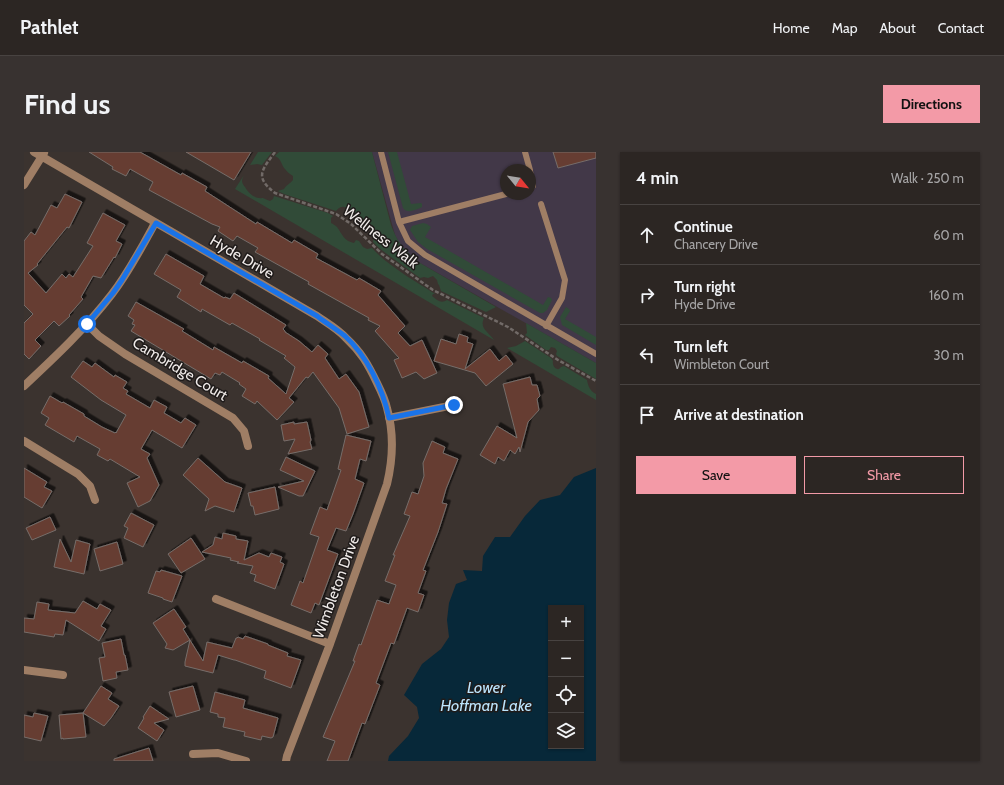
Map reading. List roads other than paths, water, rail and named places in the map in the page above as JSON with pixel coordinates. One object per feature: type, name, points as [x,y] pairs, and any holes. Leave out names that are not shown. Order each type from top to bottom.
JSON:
[{"type":"street","points":[[24,185],[40,153]]},
{"type":"street","name":"Hyde Drive","points":[[40,153],[156,223],[317,316],[338,331],[363,356],[369,366],[384,399],[389,418]]},
{"type":"street","points":[[24,386],[76,336],[113,293],[156,223]]},
{"type":"street","name":"Cambridge Court","points":[[87,324],[99,336],[125,354],[233,418],[244,431],[248,446]]},
{"type":"street","points":[[389,418],[454,405]]},
{"type":"street","name":"Wimbleton Drive","points":[[286,761],[330,644],[387,484],[391,466],[392,441],[389,418]]},
{"type":"street","points":[[24,441],[78,474],[90,486],[95,500]]},
{"type":"street","points":[[216,599],[330,644]]},
{"type":"street","points":[[24,670],[63,675]]},
{"type":"street","points":[[192,754],[218,754],[246,761]]},
{"type":"lane","points":[[381,152],[399,222],[408,241],[424,256],[596,354]]},
{"type":"lane","points":[[525,152],[528,164]]},
{"type":"lane","points":[[399,222],[500,196]]},
{"type":"lane","points":[[541,204],[565,280],[562,298],[546,326]]},
{"type":"water","name":"Lower Hoffman Lake","points":[[596,468],[596,761],[388,761],[389,756],[408,736],[419,718],[417,707],[404,695],[422,664],[441,649],[449,637],[447,620],[449,603],[456,584],[467,580],[463,570],[482,571],[483,556],[495,537],[510,537],[525,516],[540,500],[560,495],[574,477]]}]
